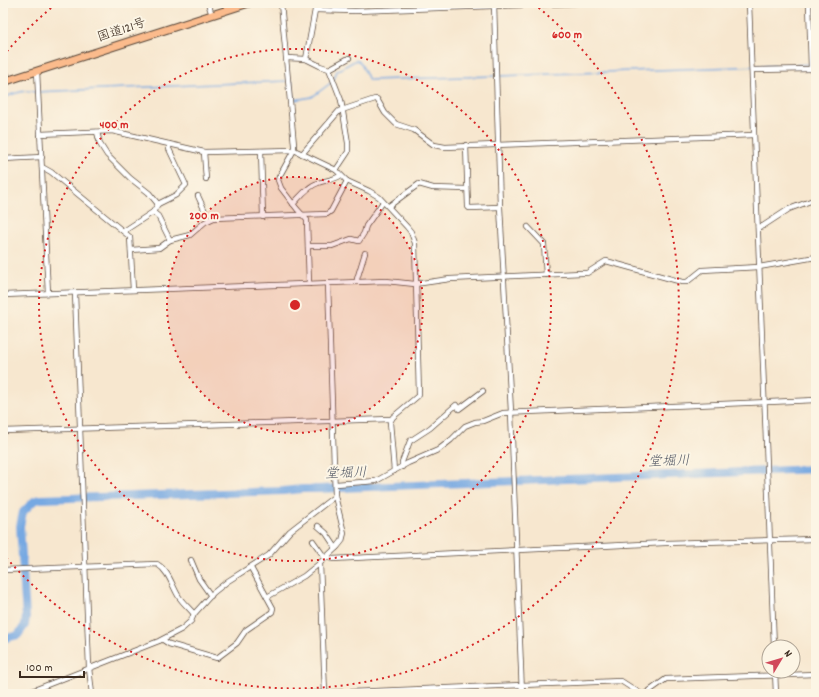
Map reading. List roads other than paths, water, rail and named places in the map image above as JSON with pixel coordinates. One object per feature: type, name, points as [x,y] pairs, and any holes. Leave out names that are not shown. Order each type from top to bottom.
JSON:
[{"type":"highway","name":"国道121号","points":[[5,81],[249,3]]},
{"type":"street","points":[[208,3],[212,15]]},
{"type":"street","points":[[281,3],[294,150],[278,178],[280,184],[293,204],[307,220],[309,284]]},
{"type":"street","points":[[306,59],[315,3]]},
{"type":"street","points":[[315,10],[355,11],[494,4],[578,3]]},
{"type":"street","points":[[749,3],[774,639]]},
{"type":"street","points":[[809,3],[812,66],[814,72],[816,100]]},
{"type":"street","points":[[494,4],[500,207],[505,277],[522,694]]},
{"type":"street","points":[[287,58],[306,59],[329,69],[350,58]]},
{"type":"street","points":[[752,70],[812,66]]},
{"type":"street","points":[[3,67],[5,81]]},
{"type":"street","points":[[329,69],[339,91],[344,110],[348,143],[348,152],[336,170]]},
{"type":"street","points":[[37,71],[48,293]]},
{"type":"street","points":[[302,154],[339,111],[375,99],[377,99],[385,113],[396,124],[414,130],[434,145],[445,146],[754,135]]},
{"type":"street","points":[[97,132],[100,144],[107,155],[130,178],[149,193],[158,204]]},
{"type":"street","points":[[40,134],[117,132],[204,152],[294,150],[336,170],[340,176],[347,181],[374,194],[388,206],[407,227],[413,238],[419,396],[391,419],[389,425],[394,470]]},
{"type":"street","points":[[124,232],[153,212],[158,204],[176,195],[186,185],[169,149],[169,144]]},
{"type":"street","points":[[466,145],[468,207],[500,207]]},
{"type":"street","points":[[261,151],[263,217]]},
{"type":"street","points":[[204,152],[206,179]]},
{"type":"street","points":[[3,159],[42,157]]},
{"type":"street","points":[[42,167],[51,172],[131,238],[133,290]]},
{"type":"street","points":[[293,204],[317,183],[335,179],[340,176]]},
{"type":"street","points":[[131,250],[159,248],[170,240],[190,235],[209,220],[216,218],[324,215],[331,211],[347,181]]},
{"type":"street","points":[[388,206],[419,184],[433,188],[467,189]]},
{"type":"street","points":[[198,196],[209,220]]},
{"type":"street","points":[[758,227],[763,226],[789,208],[816,199]]},
{"type":"street","points":[[308,246],[332,246],[350,239],[359,241],[366,226],[383,202]]},
{"type":"street","points":[[153,212],[158,216],[170,240]]},
{"type":"street","points":[[528,227],[544,244],[546,275]]},
{"type":"street","points":[[357,282],[365,253]]},
{"type":"street","points":[[3,295],[386,281],[415,284],[450,279],[587,272],[606,261],[682,282],[687,282],[702,270],[759,267],[816,257]]},
{"type":"street","points":[[267,596],[304,576],[320,563],[342,541],[344,533],[336,496],[332,422],[328,283]]},
{"type":"street","points":[[75,293],[89,668],[92,694]]},
{"type":"street","points":[[402,466],[402,462],[412,438],[430,428],[456,405],[458,409],[482,391]]},
{"type":"street","points":[[336,484],[376,481],[402,466],[438,450],[469,424],[483,421],[503,413],[816,400]]},
{"type":"street","points":[[3,431],[391,419]]},
{"type":"street","points":[[24,694],[175,634],[187,626],[194,614],[210,596],[228,581],[251,568],[269,555],[290,531],[336,496]]},
{"type":"street","points":[[318,526],[326,533],[336,548]]},
{"type":"street","points":[[313,541],[326,557],[332,559],[665,543],[816,539]]},
{"type":"street","points":[[191,560],[199,579],[210,596]]},
{"type":"street","points":[[320,563],[325,693]]},
{"type":"street","points":[[3,570],[157,564],[168,576],[180,598],[194,614]]},
{"type":"street","points":[[163,640],[169,644],[214,658],[218,657],[237,643],[246,630],[272,612],[273,608],[251,568]]},
{"type":"street","points":[[801,674],[816,674]]},
{"type":"street","points":[[645,694],[666,680],[761,675]]},
{"type":"street","points":[[775,679],[776,694]]},
{"type":"street","points":[[301,694],[621,681],[641,694]]},
{"type":"waterway","points":[[334,79],[337,71],[356,60],[360,62],[369,80],[494,76]]},
{"type":"waterway","points":[[498,76],[816,64]]},
{"type":"waterway","points":[[3,98],[19,92],[27,91],[35,92],[286,81]]},
{"type":"waterway","points":[[290,81],[292,81],[294,100],[312,97],[332,82]]},
{"type":"waterway","name":"堂堀川","points":[[3,639],[18,635],[25,625],[26,617],[20,526],[23,512],[34,501],[40,499],[283,491],[302,489],[816,469]]}]
